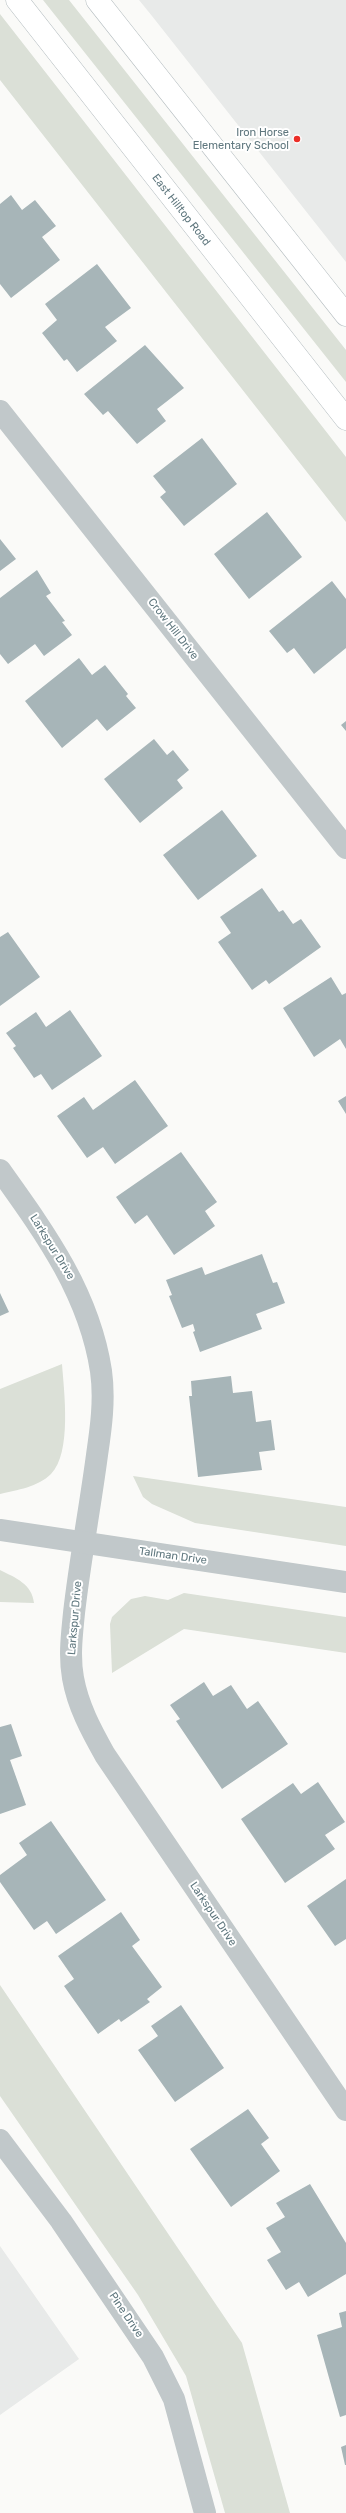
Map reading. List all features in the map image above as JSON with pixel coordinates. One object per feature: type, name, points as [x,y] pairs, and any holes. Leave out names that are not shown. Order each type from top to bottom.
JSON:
[{"type":"main road","name":"East Hilltop Road","points":[[17,0],[346,419]]},
{"type":"main road","points":[[97,0],[346,315]]},
{"type":"street","name":"Crow Hill Drive","points":[[0,411],[346,848]]},
{"type":"street","name":"Larkspur Drive","points":[[0,1170],[67,1269],[83,1303],[95,1343],[101,1372],[102,1411],[71,1648],[73,1679],[82,1714],[105,1755],[346,2110]]},
{"type":"street","name":"Tallman Drive","points":[[0,1530],[346,1582]]},
{"type":"street","name":"Pine Drive","points":[[0,2140],[70,2234],[153,2357],[174,2399],[205,2513]]},
{"type":"shaded area","points":[[43,0],[69,0],[346,350],[346,382]]},
{"type":"shaded area","name":"Iron Horse Elementary School","points":[[139,0],[346,0],[346,262],[152,16]]},
{"type":"shaded area","points":[[0,14],[346,457],[346,522],[0,80]]},
{"type":"shaded area","points":[[62,1364],[65,1421],[62,1452],[58,1464],[51,1474],[40,1482],[0,1494],[0,1389]]},
{"type":"shaded area","points":[[133,1476],[346,1507],[346,1546],[195,1523],[152,1504],[143,1497]]},
{"type":"shaded area","points":[[0,1570],[27,1586],[33,1596],[34,1603],[0,1602]]},
{"type":"shaded area","points":[[184,1593],[346,1617],[346,1653],[184,1629],[112,1673],[110,1624],[112,1617],[131,1599],[145,1596],[168,1600]]},
{"type":"shaded area","points":[[0,1985],[242,2343],[290,2513],[225,2513],[186,2376],[138,2295],[0,2096]]},
{"type":"shaded area","points":[[0,2246],[79,2359],[0,2415]]},
{"type":"building","points":[[11,195],[22,210],[35,200],[56,226],[42,237],[60,260],[11,298],[0,284],[0,204]]},
{"type":"building","points":[[97,264],[131,308],[105,327],[117,341],[77,372],[67,359],[64,361],[42,333],[57,320],[45,304]]},
{"type":"building","points":[[145,345],[184,388],[157,409],[166,421],[137,444],[108,411],[103,415],[84,394]]},
{"type":"building","points":[[202,438],[237,484],[184,526],[160,497],[166,492],[153,476]]},
{"type":"building","points":[[267,512],[302,557],[249,599],[214,554]]},
{"type":"building","points":[[0,539],[16,559],[0,571]]},
{"type":"building","points":[[37,570],[51,593],[46,596],[65,621],[62,622],[72,635],[44,656],[35,644],[8,664],[0,654],[0,598]]},
{"type":"building","points":[[332,581],[346,599],[346,648],[314,674],[294,648],[287,653],[269,631]]},
{"type":"building","points":[[79,658],[92,675],[105,665],[128,694],[126,696],[136,708],[107,731],[97,719],[62,748],[25,701]]},
{"type":"building","points":[[346,721],[346,731],[341,725]]},
{"type":"building","points":[[154,739],[167,755],[173,750],[189,770],[177,780],[183,788],[140,823],[104,779]]},
{"type":"building","points":[[222,810],[257,856],[198,900],[163,855]]},
{"type":"building","points":[[262,888],[279,912],[283,910],[293,924],[301,919],[321,947],[269,984],[266,980],[252,990],[218,942],[231,933],[220,917]]},
{"type":"building","points":[[8,932],[40,977],[0,1006],[0,937]]},
{"type":"building","points":[[331,977],[342,995],[346,993],[346,1049],[340,1039],[314,1057],[283,1008]]},
{"type":"building","points":[[70,1010],[102,1056],[52,1090],[41,1074],[34,1078],[13,1048],[16,1046],[6,1033],[36,1012],[46,1027]]},
{"type":"building","points":[[135,1080],[168,1126],[115,1164],[103,1147],[87,1158],[57,1116],[84,1097],[93,1110]]},
{"type":"building","points":[[346,1096],[346,1114],[338,1101]]},
{"type":"building","points":[[181,1152],[217,1202],[205,1211],[215,1226],[174,1255],[147,1215],[135,1224],[116,1197]]},
{"type":"building","points":[[262,1254],[273,1283],[277,1282],[285,1303],[256,1314],[262,1329],[200,1352],[193,1332],[195,1331],[193,1324],[182,1328],[169,1296],[172,1295],[166,1280],[202,1267],[205,1275]]},
{"type":"building","points":[[0,1293],[9,1312],[0,1316]]},
{"type":"building","points":[[231,1376],[233,1393],[252,1391],[256,1422],[271,1420],[275,1450],[259,1452],[262,1470],[198,1477],[189,1396],[192,1396],[191,1381]]},
{"type":"building","points":[[204,1682],[213,1696],[231,1685],[247,1709],[258,1701],[288,1744],[222,1789],[176,1721],[180,1719],[170,1705]]},
{"type":"building","points":[[11,1724],[22,1756],[10,1760],[26,1805],[0,1814],[0,1727]]},
{"type":"building","points":[[318,1782],[345,1822],[325,1835],[335,1849],[285,1883],[241,1819],[293,1783],[301,1794]]},
{"type":"building","points":[[51,1821],[106,1900],[56,1934],[47,1921],[34,1930],[0,1882],[0,1875],[27,1855],[19,1843]]},
{"type":"building","points":[[346,1879],[346,1939],[335,1946],[307,1906]]},
{"type":"building","points":[[121,1912],[140,1940],[132,1946],[162,1987],[147,1999],[150,2002],[121,2022],[119,2019],[98,2034],[64,1986],[74,1979],[58,1956]]},
{"type":"building","points":[[181,2005],[224,2068],[175,2102],[138,2050],[158,2036],[151,2026]]},
{"type":"building","points":[[248,2109],[269,2138],[261,2144],[280,2171],[231,2207],[190,2149]]},
{"type":"building","points":[[310,2184],[346,2243],[346,2274],[308,2297],[299,2282],[286,2290],[267,2260],[281,2252],[266,2228],[285,2217],[276,2203]]},
{"type":"building","points":[[346,2311],[346,2415],[340,2417],[317,2335],[342,2327],[339,2313]]},
{"type":"building","points":[[346,2445],[346,2465],[345,2465],[341,2447]]},
{"type":"place","name":"Iron Horse Elementary School","points":[[297,139]]}]
